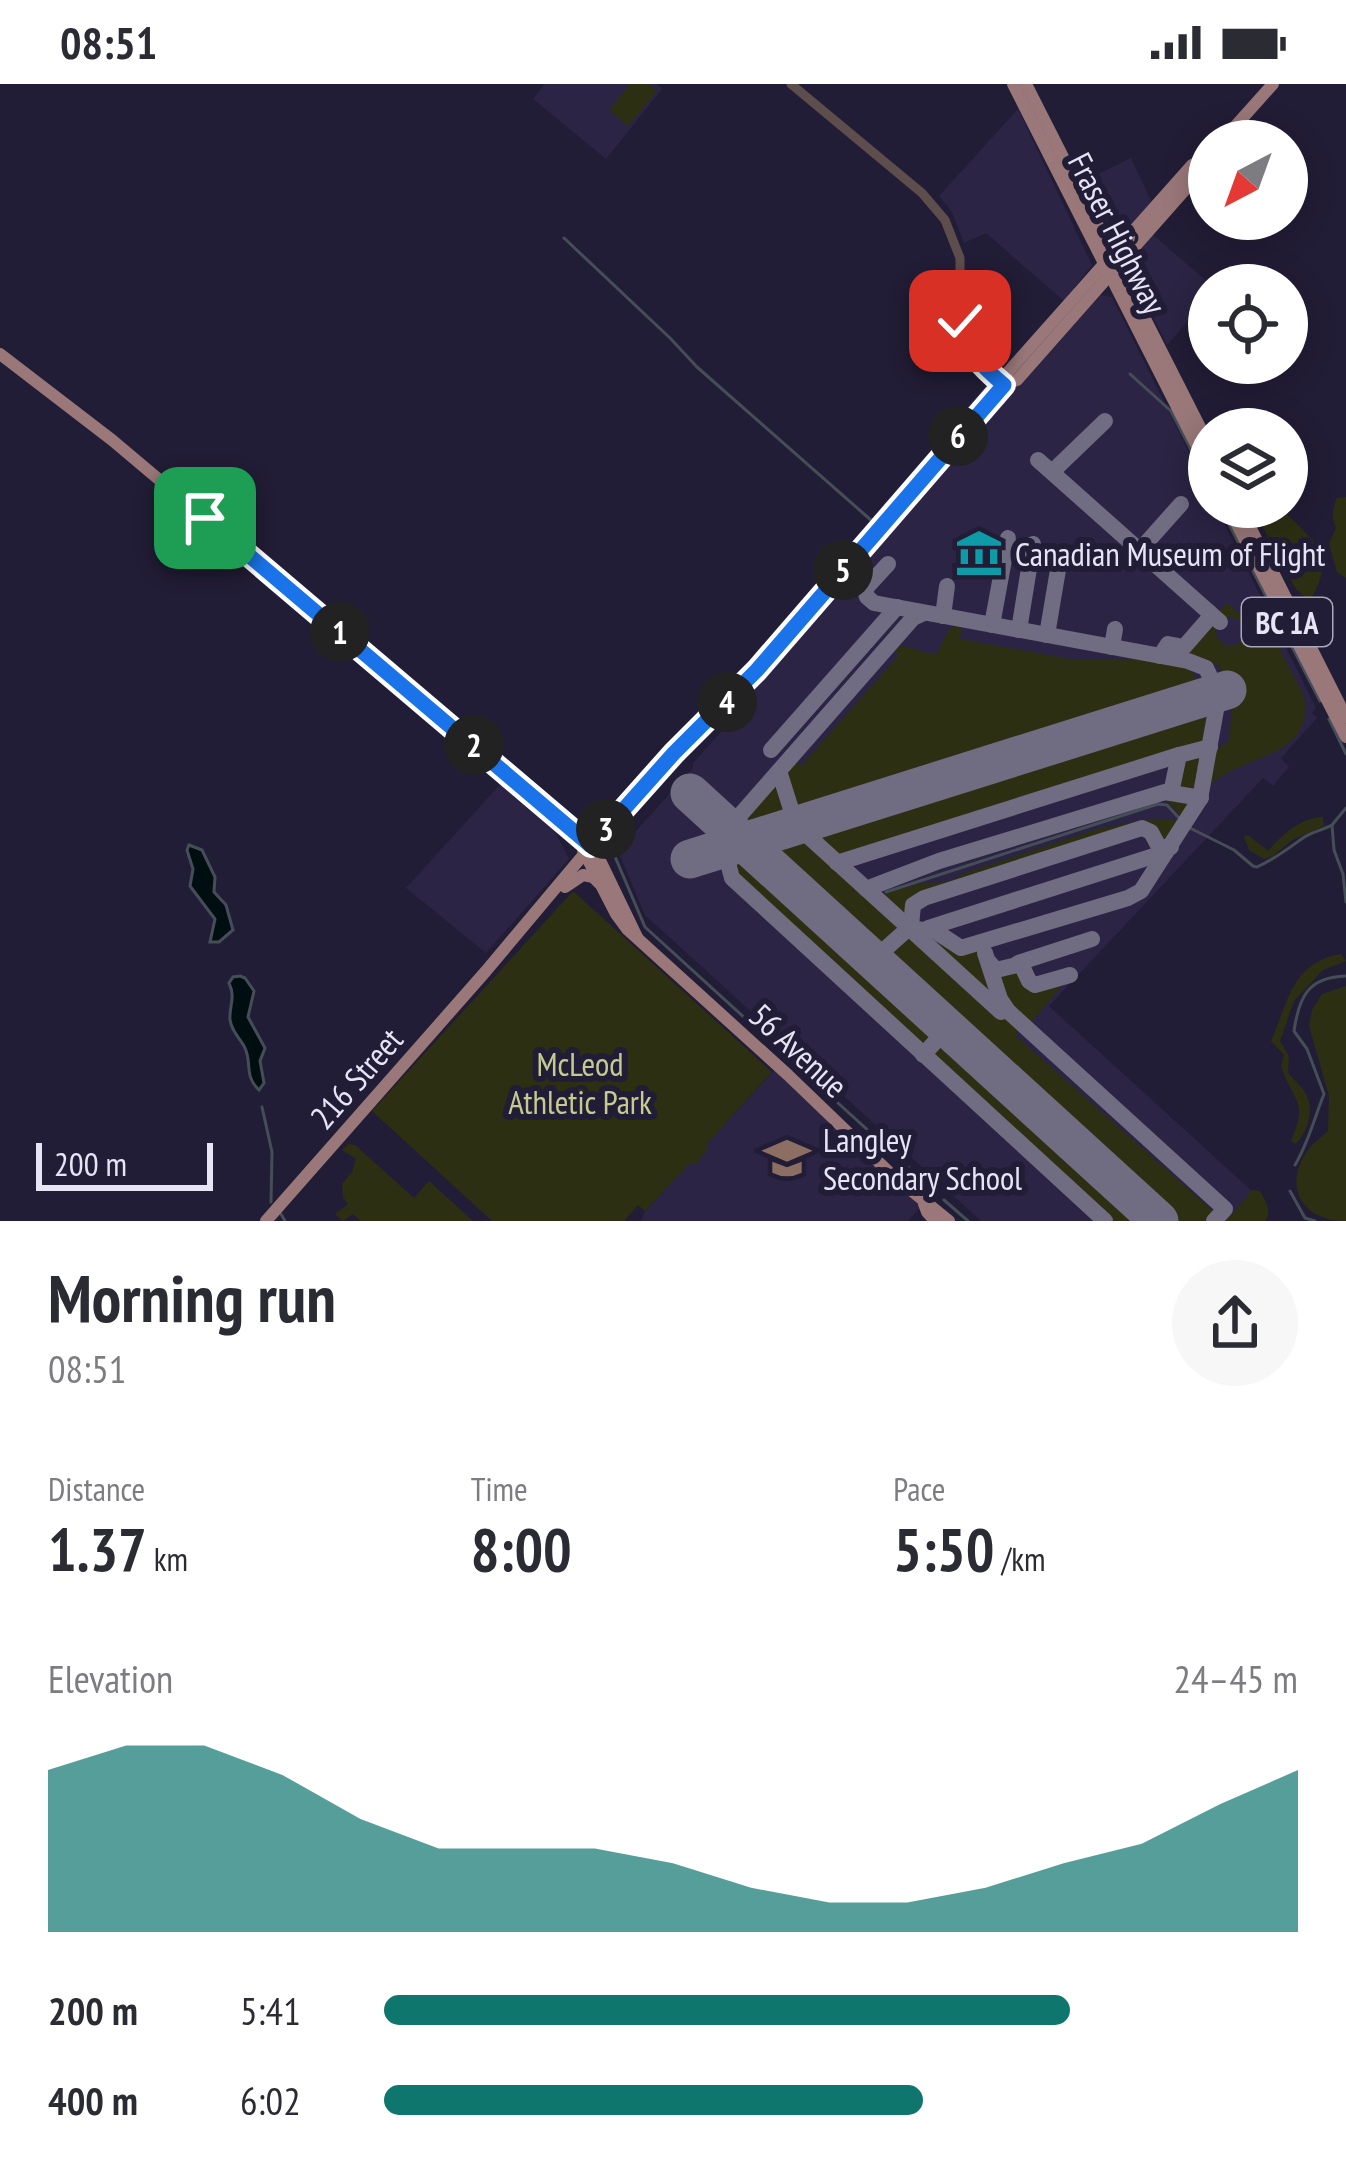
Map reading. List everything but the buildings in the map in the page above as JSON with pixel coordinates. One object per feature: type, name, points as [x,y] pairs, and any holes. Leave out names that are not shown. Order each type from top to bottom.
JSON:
[{"type":"main road","name":"Fraser Highway","points":[[1013,84],[1188,429]]},
{"type":"main road","name":"Fraser Highway","points":[[1027,84],[1191,408]]},
{"type":"main road","points":[[1241,120],[1273,84]]},
{"type":"main road","name":"216 Street","points":[[266,1221],[727,703],[1004,385],[1008,372],[1106,271],[1188,170]]},
{"type":"main road","name":"56 Avenue","points":[[0,354],[112,440],[562,819],[590,852],[637,938]]},
{"type":"main road","name":"BC 1A","points":[[1239,528],[1346,737]]},
{"type":"main road","name":"BC 1A","points":[[1251,528],[1346,717]]},
{"type":"main road","name":"216 Street","points":[[486,971],[590,852]]},
{"type":"main road","name":"56 Avenue","points":[[590,852],[616,914],[637,938],[924,1204],[949,1221]]},
{"type":"main road","points":[[565,886],[587,875],[604,889]]},
{"type":"main road","name":"56 Avenue","points":[[924,1204],[935,1221]]},
{"type":"street","points":[[791,84],[922,193],[945,220],[960,258],[960,321],[968,347],[1004,385]]},
{"type":"shaded area","points":[[545,84],[657,84],[662,89],[606,159],[533,99]]},
{"type":"shaded area","points":[[1018,109],[1092,265],[1064,301],[986,233],[964,243],[952,212],[939,196]]},
{"type":"shaded area","points":[[1131,158],[1152,203],[1123,235],[1117,235],[1084,181]]},
{"type":"shaded area","points":[[1152,234],[1188,265],[1188,321],[1167,345],[1131,271],[1130,258]]},
{"type":"shaded area","points":[[1100,295],[1112,297],[1188,451],[1188,528],[1226,528],[1316,708],[1312,713],[1317,718],[1281,758],[1289,767],[1273,786],[1263,778],[1049,1006],[1254,1193],[1255,1221],[981,1221],[645,915],[618,851],[745,705],[764,672]]},
{"type":"shaded area","points":[[505,779],[546,814],[569,859],[486,953],[406,888]]},
{"type":"shaded area","points":[[189,845],[202,850],[215,877],[214,892],[226,905],[233,930],[219,942],[210,942],[215,919],[190,886]]},
{"type":"shaded area","points":[[240,976],[254,991],[248,1017],[265,1048],[260,1061],[264,1083],[259,1090],[230,1020],[229,983]]},
{"type":"shaded area","name":"Langley Secondary School","points":[[778,1066],[926,1201],[908,1221],[641,1221],[645,1211]]},
{"type":"green space","points":[[630,84],[648,84],[657,91],[628,126],[609,110]]},
{"type":"green space","points":[[1346,497],[1346,578],[1337,572],[1329,544],[1336,528],[1335,502]]},
{"type":"green space","points":[[1263,528],[1300,528],[1318,549],[1322,571],[1309,601],[1296,589]]},
{"type":"green space","points":[[1227,603],[1240,614],[1257,605],[1304,696],[1304,717],[1287,745],[1209,786],[1213,752],[1229,741],[1232,707],[1219,665],[1185,657],[1184,652],[1213,621],[1223,644],[1242,641],[1245,631],[1240,620],[1222,620],[1216,615]]},
{"type":"green space","points":[[956,625],[962,626],[960,639],[1076,660],[1145,659],[1186,666],[1197,683],[1193,691],[797,815],[783,773],[794,761],[801,766],[899,655],[893,649],[903,646],[937,653]]},
{"type":"green space","points":[[1198,710],[1209,718],[1204,745],[838,859],[809,831]]},
{"type":"green space","points":[[1204,752],[1199,792],[1182,793],[1178,787],[1183,759]]},
{"type":"green space","points":[[778,779],[789,818],[746,831],[739,823]]},
{"type":"green space","points":[[1173,797],[1192,805],[1166,845],[1143,826],[920,897],[911,905],[907,922],[877,895],[949,881],[1097,829],[1149,819],[1178,821],[1178,812],[1165,800]]},
{"type":"green space","points":[[1323,817],[1324,826],[1264,859],[1249,850],[1244,836],[1268,851],[1292,828]]},
{"type":"green space","points":[[801,834],[901,927],[879,950],[763,846]]},
{"type":"green space","points":[[740,853],[930,1027],[931,1038],[914,1042],[736,881],[732,856]]},
{"type":"green space","name":"McLeod Athletic Park","points":[[573,891],[772,1072],[706,1145],[708,1149],[695,1165],[691,1162],[645,1211],[638,1205],[624,1221],[492,1221],[372,1111]]},
{"type":"green space","points":[[927,933],[958,952],[979,950],[999,1005],[1021,1026],[1015,1035],[1215,1213],[1208,1221],[1174,1221],[885,957],[906,936]]},
{"type":"green space","points":[[1341,954],[1346,961],[1323,970],[1294,1001],[1280,1041],[1289,1056],[1288,1072],[1309,1102],[1308,1122],[1296,1144],[1291,1141],[1299,1109],[1281,1066],[1284,1055],[1271,1041],[1302,975],[1324,959]]},
{"type":"green space","points":[[1021,967],[1035,990],[1065,982],[1028,1026],[1004,1002],[994,975]]},
{"type":"green space","points":[[1346,986],[1346,1221],[1316,1214],[1299,1196],[1296,1185],[1303,1159],[1328,1131],[1329,1096],[1309,1026],[1312,1010],[1322,994]]},
{"type":"green space","points":[[947,1042],[1143,1221],[1110,1221],[934,1061],[933,1048]]},
{"type":"green space","points":[[355,1145],[414,1198],[429,1181],[473,1221],[361,1221],[353,1214],[343,1221],[335,1214],[348,1204],[342,1184],[356,1159],[342,1150]]},
{"type":"green space","points":[[1252,1190],[1260,1191],[1266,1202],[1265,1221],[1221,1221],[1235,1211]]},
{"type":"waterway","points":[[564,238],[697,367],[872,521],[991,383]]},
{"type":"waterway","points":[[1130,374],[1171,411],[1188,444]]},
{"type":"waterway","points":[[1231,528],[1320,701]]},
{"type":"waterway","points":[[1329,719],[1346,754]]},
{"type":"waterway","points":[[886,892],[1158,804],[1167,805],[1179,818]]},
{"type":"waterway","points":[[1346,808],[1332,825],[1346,902]]},
{"type":"waterway","points":[[1190,828],[1257,867],[1332,825]]},
{"type":"waterway","points":[[613,852],[645,927],[928,1185]]},
{"type":"waterway","points":[[1295,1165],[1324,1094],[1307,1049],[1294,1031],[1299,1008],[1314,985],[1346,976]]},
{"type":"waterway","points":[[262,1107],[272,1152],[271,1202]]},
{"type":"waterway","points":[[1290,1191],[1305,1218],[1315,1221]]},
{"type":"waterway","points":[[944,1200],[968,1221]]},
{"type":"waterway","points":[[281,1214],[285,1221]]},
{"type":"taxiway","points":[[1052,472],[1105,421]]},
{"type":"taxiway","points":[[1038,460],[1220,622]]},
{"type":"taxiway","points":[[1140,550],[1181,504]]},
{"type":"taxiway","points":[[992,625],[1008,538]]},
{"type":"taxiway","points":[[1019,630],[1033,544]]},
{"type":"taxiway","points":[[1047,635],[1061,552]]},
{"type":"taxiway","points":[[779,771],[796,825],[906,925],[935,931],[961,948],[1141,891],[1200,799],[1216,710],[1211,699],[1202,698],[1213,683],[1206,668],[874,603],[865,589],[888,564]]},
{"type":"taxiway","points":[[943,616],[947,586]]},
{"type":"taxiway","points":[[771,750],[897,607]]},
{"type":"taxiway","points":[[1160,656],[1168,644],[1184,647],[1211,616],[1209,612]]},
{"type":"taxiway","points":[[924,613],[913,618],[727,830],[724,848],[732,878],[1105,1221]]},
{"type":"taxiway","points":[[1112,647],[1115,629]]},
{"type":"taxiway","points":[[837,863],[1210,747]]},
{"type":"taxiway","points":[[1171,793],[1179,755]]},
{"type":"taxiway","points":[[866,889],[939,861],[1165,792],[1201,798]]},
{"type":"taxiway","points":[[873,960],[911,926],[913,905],[924,898],[1142,828],[1151,832],[1159,847],[1171,847]]},
{"type":"taxiway","points":[[928,928],[1166,852]]},
{"type":"taxiway","points":[[909,928],[1001,1012]]},
{"type":"taxiway","points":[[1018,963],[1092,939]]},
{"type":"taxiway","points":[[985,953],[1008,1011],[1225,1209],[1214,1221]]},
{"type":"taxiway","points":[[989,962],[996,970],[1021,964],[1035,985],[1070,975]]},
{"type":"taxiway","points":[[923,1055],[948,1028]]},
{"type":"runway","points":[[690,859],[1227,690]]},
{"type":"runway","points":[[690,793],[1159,1221]]},
{"type":"place","name":"Canadian Museum of Flight","points":[[979,553]]},
{"type":"place","name":"Langley Secondary School","points":[[787,1158]]},
{"type":"route","points":[[205,518],[591,846],[757,670],[1004,385],[978,362],[960,321]]}]
